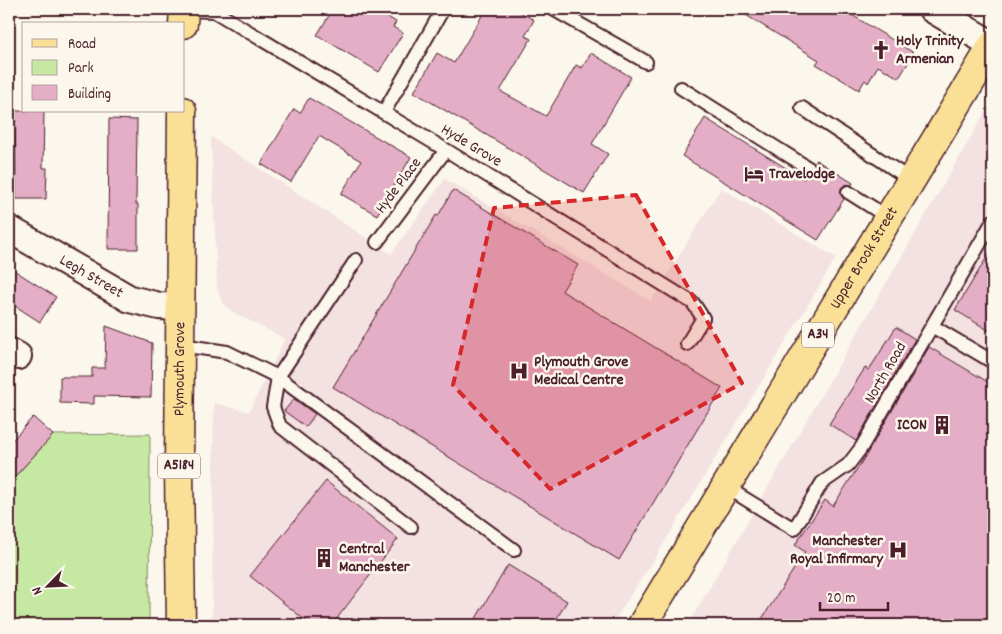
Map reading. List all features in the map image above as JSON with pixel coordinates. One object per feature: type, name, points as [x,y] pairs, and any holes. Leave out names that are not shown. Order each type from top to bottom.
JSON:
[{"type":"main road","name":"Upper Brook Street","points":[[642,625],[993,45]]},
{"type":"main road","name":"Plymouth Grove","points":[[181,625],[179,467],[182,112]]},
{"type":"street","points":[[932,9],[993,45]]},
{"type":"street","name":"Legh Street","points":[[9,229],[130,299],[159,306],[180,306]]},
{"type":"lane","points":[[384,112],[444,9]]},
{"type":"lane","points":[[553,9],[646,62]]},
{"type":"lane","name":"Hyde Grove","points":[[184,14],[214,11],[384,112],[694,304],[702,318],[687,344]]},
{"type":"lane","points":[[681,88],[810,169]]},
{"type":"lane","points":[[802,108],[911,180]]},
{"type":"lane","name":"Hyde Place","points":[[377,242],[446,150]]},
{"type":"lane","points":[[848,192],[889,218]]},
{"type":"lane","name":"North Road","points":[[726,487],[794,529],[822,483],[848,465],[861,448],[993,221]]},
{"type":"lane","points":[[356,260],[278,377],[273,407],[280,426],[411,527]]},
{"type":"lane","points":[[932,326],[993,362]]},
{"type":"lane","points":[[181,345],[228,352],[278,377],[514,550]]},
{"type":"highlighted area","points":[[636,195],[742,383],[550,489],[453,385],[494,208]]},
{"type":"shaded area","points":[[993,99],[993,625],[688,625]]},
{"type":"shaded area","name":"Plymouth Grove Medical Centre","points":[[211,137],[391,254],[445,179],[651,301],[721,188],[836,258],[655,558],[611,625],[212,625],[214,403],[249,412],[285,339],[231,311],[222,303],[217,287]]},
{"type":"green space","points":[[150,434],[149,625],[9,625],[9,483],[53,435]]},
{"type":"building","points":[[333,9],[374,9],[396,22],[393,27],[403,33],[379,72],[317,35]]},
{"type":"building","points":[[486,9],[515,9],[534,20],[525,36],[531,39],[500,91],[546,116],[576,65],[582,68],[591,53],[631,77],[592,144],[608,154],[584,193],[414,92],[437,53],[454,63]]},
{"type":"building","points":[[736,9],[842,9],[914,53],[899,78],[878,66],[868,83],[865,80],[859,90],[816,64],[819,60]]},
{"type":"building","points":[[309,98],[411,157],[377,215],[341,194],[361,161],[319,136],[291,182],[261,164],[294,109],[300,113]]},
{"type":"building","points":[[15,111],[44,112],[43,168],[47,168],[46,199],[16,199]]},
{"type":"building","name":"Travelodge","points":[[705,118],[804,179],[806,176],[813,176],[817,173],[816,160],[853,183],[841,188],[841,195],[844,199],[818,240],[682,156]]},
{"type":"building","points":[[109,119],[137,120],[136,204],[138,204],[138,249],[108,249]]},
{"type":"building","points":[[453,190],[578,265],[562,291],[722,388],[619,560],[333,387],[436,215],[438,216]]},
{"type":"building","points":[[993,247],[993,333],[955,310]]},
{"type":"building","points":[[9,267],[56,297],[40,322],[9,302]]},
{"type":"building","points":[[106,326],[152,343],[151,397],[94,396],[94,404],[60,403],[60,377],[92,377],[92,368],[105,368]]},
{"type":"building","points":[[896,327],[915,339],[856,441],[829,424],[865,368],[869,370]]},
{"type":"building","name":"Manchester Royal Infirmary","points":[[929,347],[993,385],[993,625],[758,625],[805,552],[795,545],[825,500],[833,506],[868,452]]},
{"type":"building","points":[[294,399],[315,414],[306,427],[284,411]]},
{"type":"building","points":[[33,417],[53,435],[9,483],[9,444]]},
{"type":"building","name":"Central Manchester","points":[[326,481],[398,539],[332,625],[311,625],[250,576]]},
{"type":"building","points":[[508,565],[567,601],[553,625],[472,625]]},
{"type":"place","name":"Holy Trinity Armenian","points":[[881,50]]},
{"type":"place","name":"Travelodge","points":[[754,174]]},
{"type":"place","name":"Plymouth Grove Medical Centre","points":[[519,371]]},
{"type":"place","name":"ICON","points":[[942,425]]},
{"type":"place","name":"Manchester Royal Infirmary","points":[[898,550]]},
{"type":"place","name":"Central Manchester","points":[[324,558]]}]
